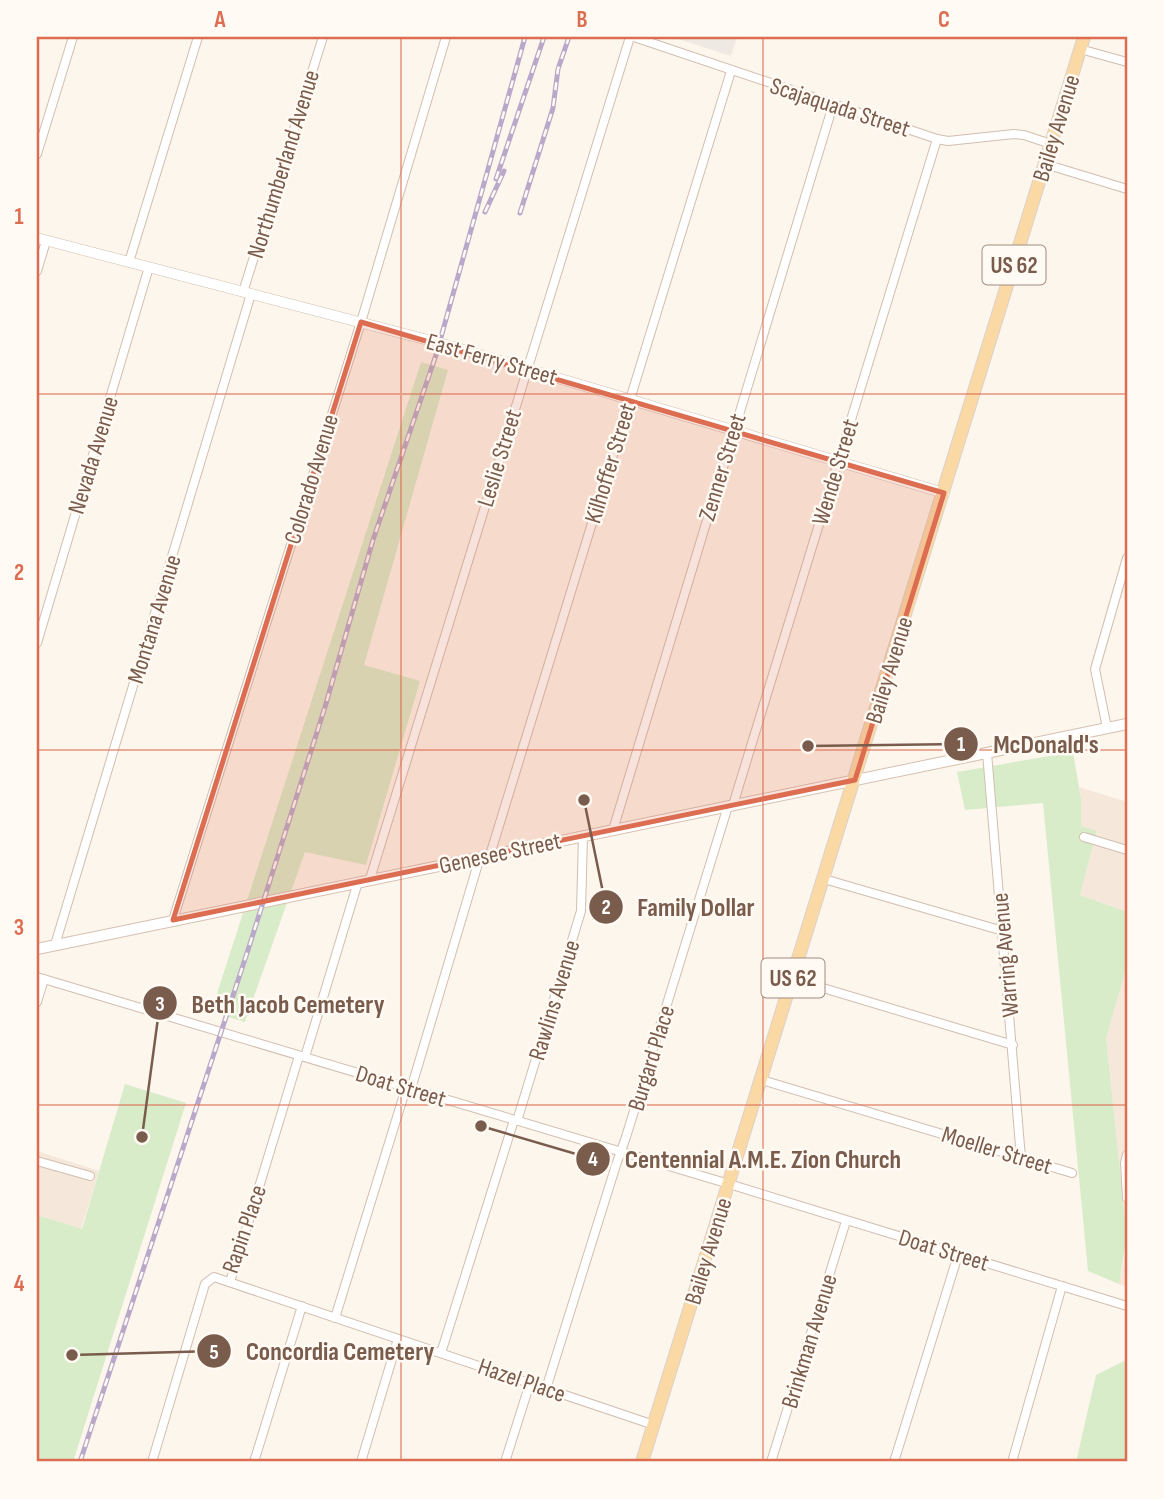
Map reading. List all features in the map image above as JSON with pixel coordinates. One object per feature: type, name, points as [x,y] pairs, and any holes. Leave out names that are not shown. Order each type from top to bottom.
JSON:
[{"type":"main road","name":"Bailey Avenue","points":[[642,1462],[1082,43]]},
{"type":"main road","name":"Genesee Street","points":[[37,948],[1127,724]]},
{"type":"street","points":[[37,154],[73,37]]},
{"type":"street","points":[[129,262],[198,37]]},
{"type":"street","name":"Northumberland Avenue","points":[[247,293],[323,37]]},
{"type":"street","name":"Colorado Avenue","points":[[173,920],[361,322],[446,37]]},
{"type":"street","name":"Scajaquada Street","points":[[632,37],[937,139],[948,141],[1024,135],[1051,144]]},
{"type":"street","name":"Leslie Street","points":[[370,879],[632,37]]},
{"type":"street","points":[[1082,43],[1127,62]]},
{"type":"street","name":"Kilhoffer Street","points":[[335,1318],[485,856],[731,71]]},
{"type":"street","name":"Zenner Street","points":[[613,830],[833,105]]},
{"type":"street","name":"Wende Street","points":[[730,806],[937,139]]},
{"type":"street","points":[[1045,164],[1127,189]]},
{"type":"street","points":[[37,271],[41,239]]},
{"type":"street","name":"East Ferry Street","points":[[41,239],[361,322],[944,493]]},
{"type":"street","name":"Nevada Avenue","points":[[37,643],[149,267]]},
{"type":"street","name":"Montana Avenue","points":[[55,945],[247,293]]},
{"type":"street","points":[[1107,728],[1095,669],[1127,558]]},
{"type":"street","name":"Warring Avenue","points":[[987,753],[1021,1158]]},
{"type":"street","name":"Burgard Place","points":[[546,1389],[730,806]]},
{"type":"street","name":"Rawlins Avenue","points":[[441,1353],[581,911],[583,836]]},
{"type":"street","points":[[1084,837],[1127,849]]},
{"type":"street","points":[[824,879],[1003,931]]},
{"type":"street","name":"Rapin Place","points":[[152,1462],[205,1284],[214,1277],[230,1282],[358,882]]},
{"type":"street","points":[[37,1002],[40,978]]},
{"type":"street","name":"Doat Street","points":[[40,978],[1127,1306]]},
{"type":"street","points":[[793,979],[1013,1045]]},
{"type":"street","name":"Moeller Street","points":[[762,1080],[1072,1173]]},
{"type":"street","points":[[1127,1155],[1127,1198]]},
{"type":"street","points":[[37,1160],[90,1176]]},
{"type":"street","name":"Brinkman Avenue","points":[[771,1462],[846,1221]]},
{"type":"street","points":[[894,1462],[958,1255]]},
{"type":"street","name":"Hazel Place","points":[[230,1282],[654,1425]]},
{"type":"street","points":[[1012,1462],[1062,1286]]},
{"type":"street","points":[[254,1462],[302,1306]]},
{"type":"street","points":[[361,1462],[398,1339]]},
{"type":"street","points":[[505,1462],[530,1383]]},
{"type":"highlighted area","points":[[361,322],[944,493],[855,780],[173,920]]},
{"type":"shaded area","points":[[672,37],[737,37],[731,56]]},
{"type":"shaded area","points":[[1079,787],[1127,802],[1127,912],[1080,895],[1097,832],[1081,827]]},
{"type":"shaded area","points":[[1127,966],[1127,1236],[1106,1038]]},
{"type":"shaded area","points":[[37,1151],[99,1171],[81,1229],[37,1215]]},
{"type":"shaded area","points":[[1127,1244],[1127,1287],[1119,1284]]},
{"type":"green space","points":[[421,362],[448,370],[364,665],[420,681],[366,865],[305,852],[245,1022],[211,1012]]},
{"type":"green space","points":[[1073,752],[1081,799],[1081,826],[1097,831],[1080,895],[1127,912],[1127,966],[1106,1038],[1127,1236],[1119,1284],[1088,1271],[1043,803],[965,810],[957,772]]},
{"type":"green space","points":[[125,1084],[186,1103],[73,1462],[37,1462],[37,1215],[82,1229]]},
{"type":"green space","points":[[1126,1360],[1127,1462],[1076,1462],[1096,1375]]},
{"type":"railway","points":[[80,1462],[248,950],[325,707],[373,540],[436,355],[525,37]]},
{"type":"railway","points":[[496,179],[544,37]]},
{"type":"railway","points":[[520,213],[553,108],[558,69],[569,37]]},
{"type":"railway","points":[[485,212],[504,171]]},
{"type":"place","name":"McDonald's","points":[[808,746]]},
{"type":"place","name":"Family Dollar","points":[[584,800]]},
{"type":"place","name":"Centennial A.M.E. Zion Church","points":[[481,1126]]},
{"type":"place","name":"Beth Jacob Cemetery","points":[[142,1137]]},
{"type":"place","name":"Concordia Cemetery","points":[[72,1355]]}]
